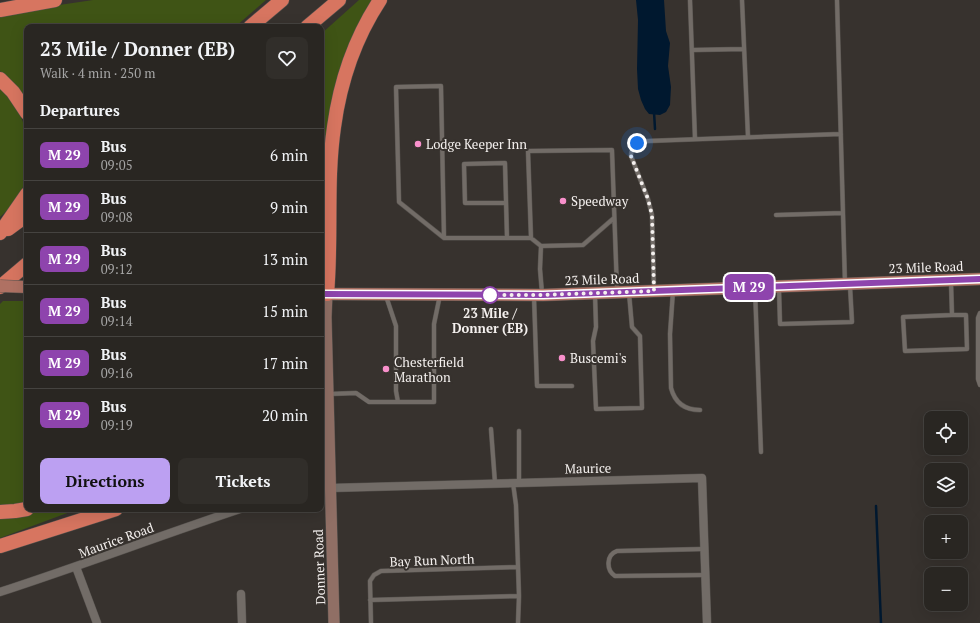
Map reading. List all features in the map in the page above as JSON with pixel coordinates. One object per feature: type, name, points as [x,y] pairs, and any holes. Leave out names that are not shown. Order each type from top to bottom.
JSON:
[{"type":"highway","points":[[0,10],[55,0]]},
{"type":"highway","points":[[254,24],[282,0]]},
{"type":"highway","points":[[311,24],[339,0]]},
{"type":"highway","points":[[324,294],[329,273],[332,148],[337,107],[343,83],[357,43],[380,0]]},
{"type":"highway","points":[[0,80],[13,92],[24,108]]},
{"type":"highway","points":[[0,234],[24,198]]},
{"type":"highway","points":[[0,234],[24,217]]},
{"type":"highway","points":[[0,287],[24,267]]},
{"type":"highway","points":[[0,512],[24,510]]},
{"type":"highway","points":[[0,546],[107,512]]},
{"type":"main road","name":"23 Mile Road","points":[[324,294],[538,295],[980,279]]},
{"type":"main road","points":[[0,287],[24,287]]},
{"type":"street","name":"Donner Road","points":[[324,294],[328,394],[325,430],[334,623]]},
{"type":"street","name":"Maurice","points":[[327,483],[495,483],[702,478],[707,623]]},
{"type":"street","name":"Maurice Road","points":[[0,592],[76,567],[154,538],[231,512]]},
{"type":"street","points":[[76,567],[97,623]]},
{"type":"street","points":[[241,594],[242,623]]},
{"type":"lane","points":[[690,0],[695,139]]},
{"type":"lane","points":[[742,0],[748,137]]},
{"type":"lane","points":[[779,286],[780,324],[852,322],[847,284],[843,213],[837,0]]},
{"type":"lane","points":[[692,50],[744,49]]},
{"type":"lane","points":[[444,238],[441,86],[396,87],[399,202],[444,238],[531,238],[541,246],[583,245],[614,218]]},
{"type":"lane","points":[[654,291],[652,215],[648,199],[631,156],[631,151],[637,143],[695,139],[841,134]]},
{"type":"lane","points":[[531,238],[528,151],[612,150],[614,218],[623,293],[632,327],[640,336],[642,408],[596,409],[593,341],[596,327],[595,293]]},
{"type":"lane","points":[[506,203],[465,203],[464,164],[505,163],[507,238]]},
{"type":"lane","points":[[776,215],[843,213]]},
{"type":"lane","points":[[541,246],[538,295],[538,386],[572,386]]},
{"type":"lane","points":[[950,280],[952,315]]},
{"type":"lane","points":[[756,287],[761,452]]},
{"type":"lane","points":[[672,291],[670,334],[671,388],[673,395],[681,404],[693,410],[700,410]]},
{"type":"lane","points":[[386,295],[396,326],[396,391],[398,402]]},
{"type":"lane","points":[[328,394],[356,393],[369,402],[434,402],[434,324],[440,295]]},
{"type":"lane","points":[[980,313],[978,318],[978,379],[980,385]]},
{"type":"lane","points":[[952,315],[966,315],[967,349],[905,351],[903,317],[952,315]]},
{"type":"lane","points":[[491,429],[495,483]]},
{"type":"lane","points":[[518,623],[519,596],[517,567],[516,482],[519,431]]},
{"type":"lane","points":[[704,549],[617,551],[612,553],[608,567],[609,571],[616,576],[705,575]]},
{"type":"lane","name":"Bay Run North","points":[[371,623],[370,580],[374,575],[381,571],[517,567]]},
{"type":"lane","points":[[370,600],[519,596]]},
{"type":"green space","points":[[93,0],[266,0],[238,24],[24,24],[24,95],[14,83],[0,71],[0,16],[39,8]]},
{"type":"green space","points":[[359,0],[373,0],[343,61],[324,271],[324,31]]},
{"type":"green space","points":[[0,88],[18,111],[24,125],[24,184],[14,203],[0,217]]},
{"type":"green space","points":[[3,301],[24,301],[24,504],[16,505],[0,505],[0,304]]},
{"type":"green space","points":[[32,512],[70,512],[0,538],[0,516],[27,514]]},
{"type":"water","points":[[636,0],[664,0],[666,31],[670,43],[668,66],[671,87],[670,105],[666,112],[660,115],[649,114],[641,100],[638,89],[638,20]]},
{"type":"waterway","points":[[654,112],[655,129]]},
{"type":"waterway","points":[[876,506],[881,623]]},
{"type":"bus line","points":[[324,294],[543,295],[629,293],[779,286],[878,284],[980,279]]},
{"type":"place","name":"Lodge Keeper Inn","points":[[418,144]]},
{"type":"place","name":"Speedway","points":[[563,201]]},
{"type":"place","name":"23 Mile / Donner (EB)","points":[[490,295]]},
{"type":"place","name":"Buscemi's","points":[[562,358]]},
{"type":"place","name":"Chesterfield Marathon","points":[[386,369]]},
{"type":"route","points":[[490,295],[629,293],[654,291],[652,215],[648,199],[631,156],[631,151],[637,143]]}]
